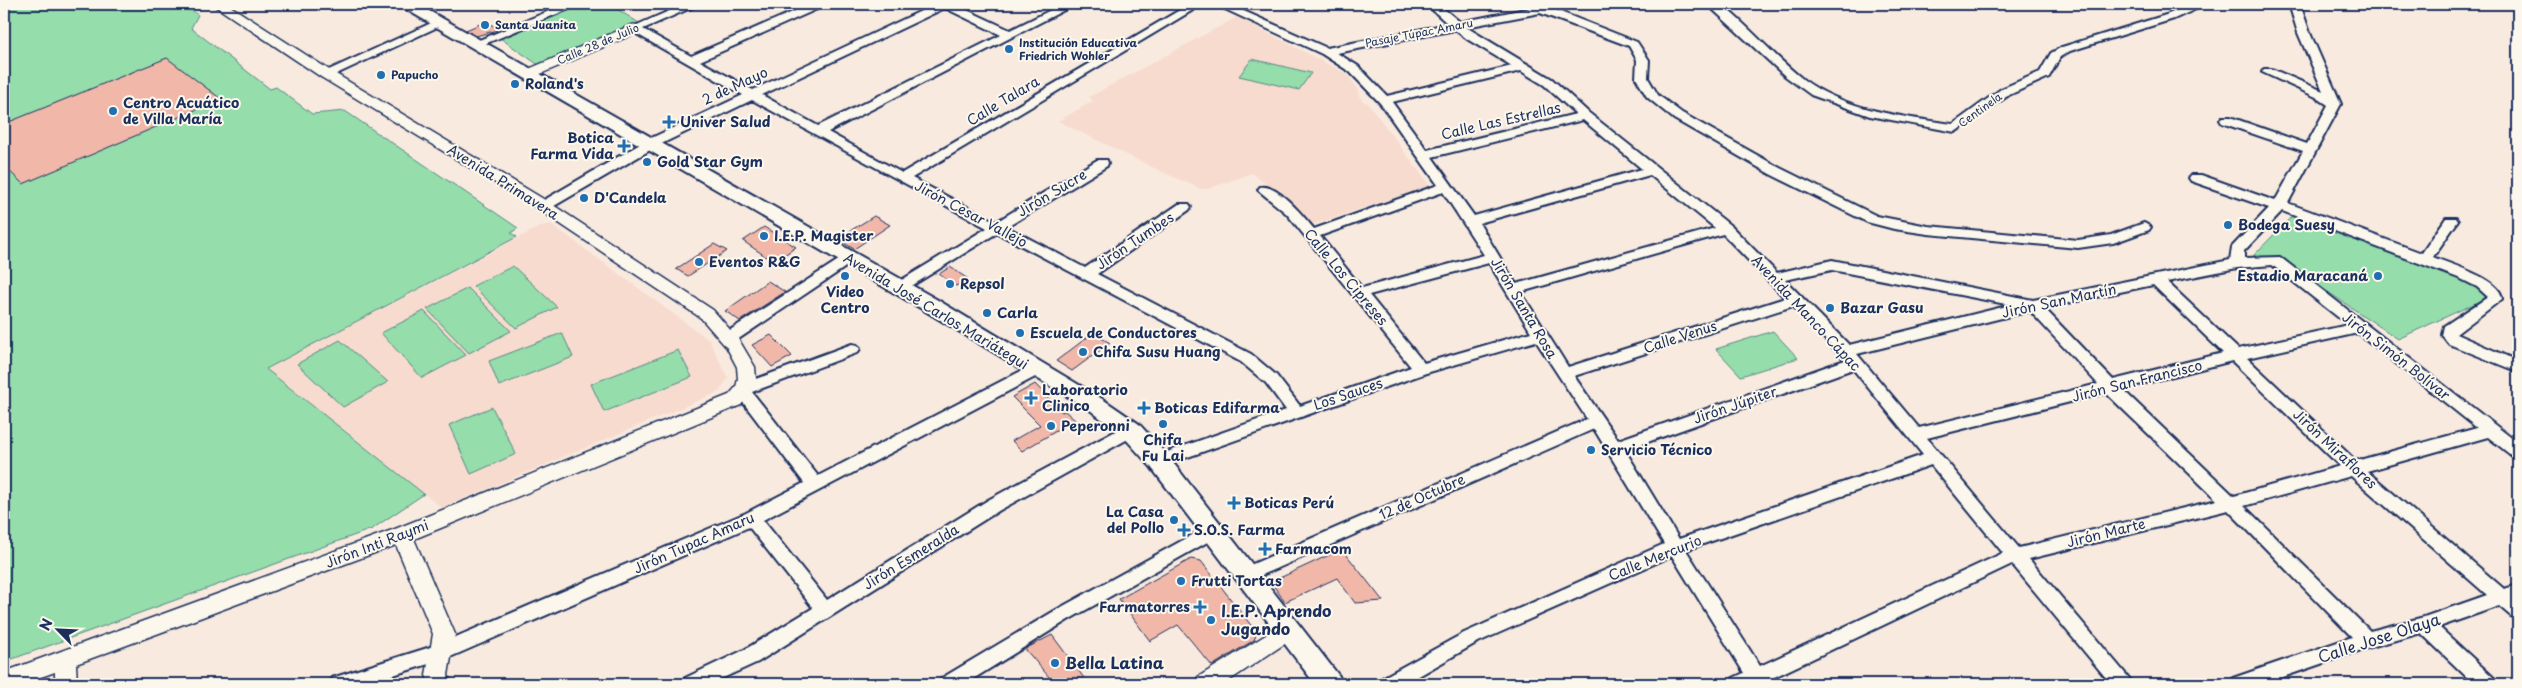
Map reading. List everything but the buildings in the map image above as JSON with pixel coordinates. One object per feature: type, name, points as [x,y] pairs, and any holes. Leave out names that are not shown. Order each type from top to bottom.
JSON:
[{"type":"main road","name":"Avenida José Carlos Mariátegui","points":[[407,4],[531,73],[848,259],[900,287],[1097,405],[1131,430],[1159,461],[1214,530],[1287,631],[1330,684]]},
{"type":"street","name":"Avenida Primavera","points":[[218,4],[326,74],[544,206],[707,314],[729,338],[748,375],[745,390]]},
{"type":"street","points":[[478,43],[575,4]]},
{"type":"street","name":"Calle 28 de Julio","points":[[531,73],[694,4]]},
{"type":"street","points":[[690,61],[820,4]]},
{"type":"street","points":[[945,4],[1008,34]]},
{"type":"street","name":"2 de Mayo","points":[[544,206],[652,143],[945,4]]},
{"type":"street","points":[[817,132],[1008,34],[1071,4]]},
{"type":"street","name":"Calle Talara","points":[[902,178],[1008,117],[1100,59],[1198,4]]},
{"type":"street","name":"Jirón Santa Rosa","points":[[1219,4],[1326,52],[1354,69],[1384,100],[1471,221],[1564,374],[1615,447],[1758,680]]},
{"type":"street","name":"Avenida Manco Cápac","points":[[1431,4],[1472,37],[1548,82],[1585,116],[1726,229],[1850,357],[2013,556],[2113,682]]},
{"type":"street","name":"Centinela","points":[[1712,4],[1742,28],[1789,74],[1803,85],[1821,94],[1888,116],[1955,128],[2005,92],[2045,74],[2056,55],[2066,49],[2170,17],[2201,4]]},
{"type":"street","points":[[2295,4],[2304,33],[2335,104]]},
{"type":"street","points":[[1537,6],[1633,44],[1643,60],[1642,78],[1653,96],[1678,116],[1775,171],[1872,219],[1894,225],[1928,230],[2078,244],[2114,239],[2144,227]]},
{"type":"street","name":"Pasaje Túpac Amaru","points":[[1326,52],[1458,26],[1537,6]]},
{"type":"street","points":[[326,74],[440,22]]},
{"type":"street","name":"Jirón Cesar Vallejo","points":[[634,29],[902,178],[1246,358],[1271,379],[1297,413]]},
{"type":"street","points":[[1384,100],[1523,67]]},
{"type":"street","points":[[2268,72],[2320,94],[2335,104]]},
{"type":"street","points":[[2237,263],[2237,250],[2279,206],[2335,104]]},
{"type":"street","name":"Calle Las Estrellas","points":[[1424,155],[1585,116]]},
{"type":"street","points":[[2226,120],[2309,149]]},
{"type":"street","name":"Jirón Sucre","points":[[900,287],[1102,163]]},
{"type":"street","points":[[1471,221],[1652,170]]},
{"type":"street","points":[[2196,178],[2424,259],[2480,282],[2495,294],[2495,299],[2449,330],[2449,334],[2454,340],[2518,367]]},
{"type":"street","points":[[1310,235],[1447,186]]},
{"type":"street","name":"Calle Los Cipreses","points":[[1266,190],[1292,211],[1421,369]]},
{"type":"street","name":"Jirón Tumbes","points":[[1085,275],[1184,207]]},
{"type":"street","points":[[2424,259],[2450,221]]},
{"type":"street","points":[[1514,289],[1726,229]]},
{"type":"street","points":[[1360,293],[1494,257]]},
{"type":"street","points":[[729,338],[848,259]]},
{"type":"street","name":"Jirón San Martín","points":[[1850,357],[2032,305],[2157,282],[2237,263],[2275,260]]},
{"type":"street","name":"Jirón Simón Bolívar","points":[[2275,260],[2518,452]]},
{"type":"street","points":[[1774,278],[1832,265],[2032,305],[2111,388],[2230,503],[2367,640]]},
{"type":"street","name":"Jirón Miraflores","points":[[2157,282],[2354,469],[2510,594],[2518,612]]},
{"type":"street","name":"Calle Venus","points":[[1564,374],[1795,300]]},
{"type":"street","name":"Jirón San Francisco","points":[[1915,435],[2111,388],[2236,355],[2359,328]]},
{"type":"street","name":"Los Sauces","points":[[1159,461],[1421,369],[1540,335]]},
{"type":"street","points":[[815,485],[745,390],[852,349]]},
{"type":"street","name":"Jirón Júpiter","points":[[1615,447],[1850,357]]},
{"type":"street","name":"Jirón Tupac Amaru","points":[[339,684],[441,652],[752,518],[1036,370]]},
{"type":"street","name":"Jirón Inti Raymi","points":[[4,681],[402,535],[735,400],[745,390]]},
{"type":"street","name":"12 de Octubre","points":[[1247,574],[1597,421]]},
{"type":"street","name":"Jirón Esmeralda","points":[[692,684],[751,656],[994,505],[1131,430]]},
{"type":"street","name":"Jirón Marte","points":[[1740,684],[1758,680],[2013,556],[2230,503],[2490,430]]},
{"type":"street","name":"Calle Mercurio","points":[[1388,684],[1470,638],[1675,547],[1933,458]]},
{"type":"street","points":[[752,518],[825,611]]},
{"type":"street","points":[[949,684],[1062,615],[1214,530]]},
{"type":"street","points":[[402,535],[444,634],[437,674],[440,684]]},
{"type":"street","name":"Calle Jose Olaya","points":[[2240,684],[2367,640],[2424,625],[2510,594]]},
{"type":"street","points":[[2424,625],[2487,684]]},
{"type":"street","points":[[1206,684],[1287,631]]},
{"type":"street","points":[[65,660],[66,684]]},
{"type":"shaded area","points":[[1237,17],[1347,74],[1360,92],[1358,94],[1363,101],[1368,103],[1430,186],[1312,225],[1307,217],[1252,173],[1208,189],[1201,189],[1058,121],[1093,101],[1089,97]]},
{"type":"shaded area","points":[[551,224],[709,340],[728,378],[719,392],[442,508],[267,369],[541,226]]},
{"type":"green space","points":[[4,4],[183,4],[198,15],[191,28],[270,89],[276,87],[312,114],[345,111],[518,228],[511,233],[517,237],[266,369],[424,494],[372,529],[4,662]]},
{"type":"green space","points":[[583,4],[609,4],[639,23],[540,66],[500,38]]},
{"type":"green space","points":[[1252,59],[1311,73],[1299,90],[1239,76]]},
{"type":"green space","name":"Estadio Maracaná","points":[[2298,216],[2490,291],[2491,296],[2398,339],[2282,261],[2253,256],[2291,217]]},
{"type":"green space","points":[[513,266],[557,307],[516,328],[473,286]]},
{"type":"green space","points":[[468,288],[511,331],[469,353],[427,309]]},
{"type":"green space","points":[[424,311],[466,355],[422,378],[381,333]]},
{"type":"green space","points":[[1773,331],[1798,358],[1741,376],[1716,349]]},
{"type":"green space","points":[[562,333],[573,357],[499,386],[489,361]]},
{"type":"green space","points":[[340,340],[388,382],[343,407],[297,364]]},
{"type":"green space","points":[[678,350],[692,377],[604,412],[591,384]]},
{"type":"green space","points":[[492,407],[516,454],[471,474],[449,425]]},
{"type":"place","name":"Santa Juanita","points":[[485,25]]},
{"type":"place","name":"Institución Educativa Friedrich Wohler","points":[[1009,49]]},
{"type":"place","name":"Papucho","points":[[381,75]]},
{"type":"place","name":"Roland's","points":[[515,84]]},
{"type":"place","name":"Centro Acuático de Villa María","points":[[113,111]]},
{"type":"place","name":"Univer Salud","points":[[669,122]]},
{"type":"place","name":"Botica Farma Vida","points":[[624,146]]},
{"type":"place","name":"Gold Star Gym","points":[[647,162]]},
{"type":"place","name":"D'Candela","points":[[584,198]]},
{"type":"place","name":"Bodega Suesy","points":[[2228,225]]},
{"type":"place","name":"I.E.P. Magister","points":[[764,236]]},
{"type":"place","name":"Eventos R&G","points":[[699,262]]},
{"type":"place","name":"Video Centro","points":[[845,276]]},
{"type":"place","name":"Estadio Maracaná","points":[[2378,276]]},
{"type":"place","name":"Repsol","points":[[950,284]]},
{"type":"place","name":"Bazar Gasu","points":[[1830,308]]},
{"type":"place","name":"Carla","points":[[987,313]]},
{"type":"place","name":"Escuela de Conductores","points":[[1020,333]]},
{"type":"place","name":"Chifa Susu Huang","points":[[1083,352]]},
{"type":"place","name":"Laboratorio Clinico","points":[[1031,398]]},
{"type":"place","name":"Boticas Edifarma","points":[[1144,408]]},
{"type":"place","name":"Chifa Fu Lai","points":[[1163,424]]},
{"type":"place","name":"Peperonni","points":[[1051,426]]},
{"type":"place","name":"Servicio Técnico","points":[[1591,450]]},
{"type":"place","name":"Boticas Perú","points":[[1234,503]]},
{"type":"place","name":"La Casa del Pollo","points":[[1174,520]]},
{"type":"place","name":"S.O.S. Farma","points":[[1184,530]]},
{"type":"place","name":"Farmacom","points":[[1265,549]]},
{"type":"place","name":"Frutti Tortas","points":[[1181,581]]},
{"type":"place","name":"Farmatorres","points":[[1200,607]]},
{"type":"place","name":"I.E.P. Aprendo Jugando","points":[[1211,620]]},
{"type":"place","name":"Bella Latina","points":[[1055,663]]}]
